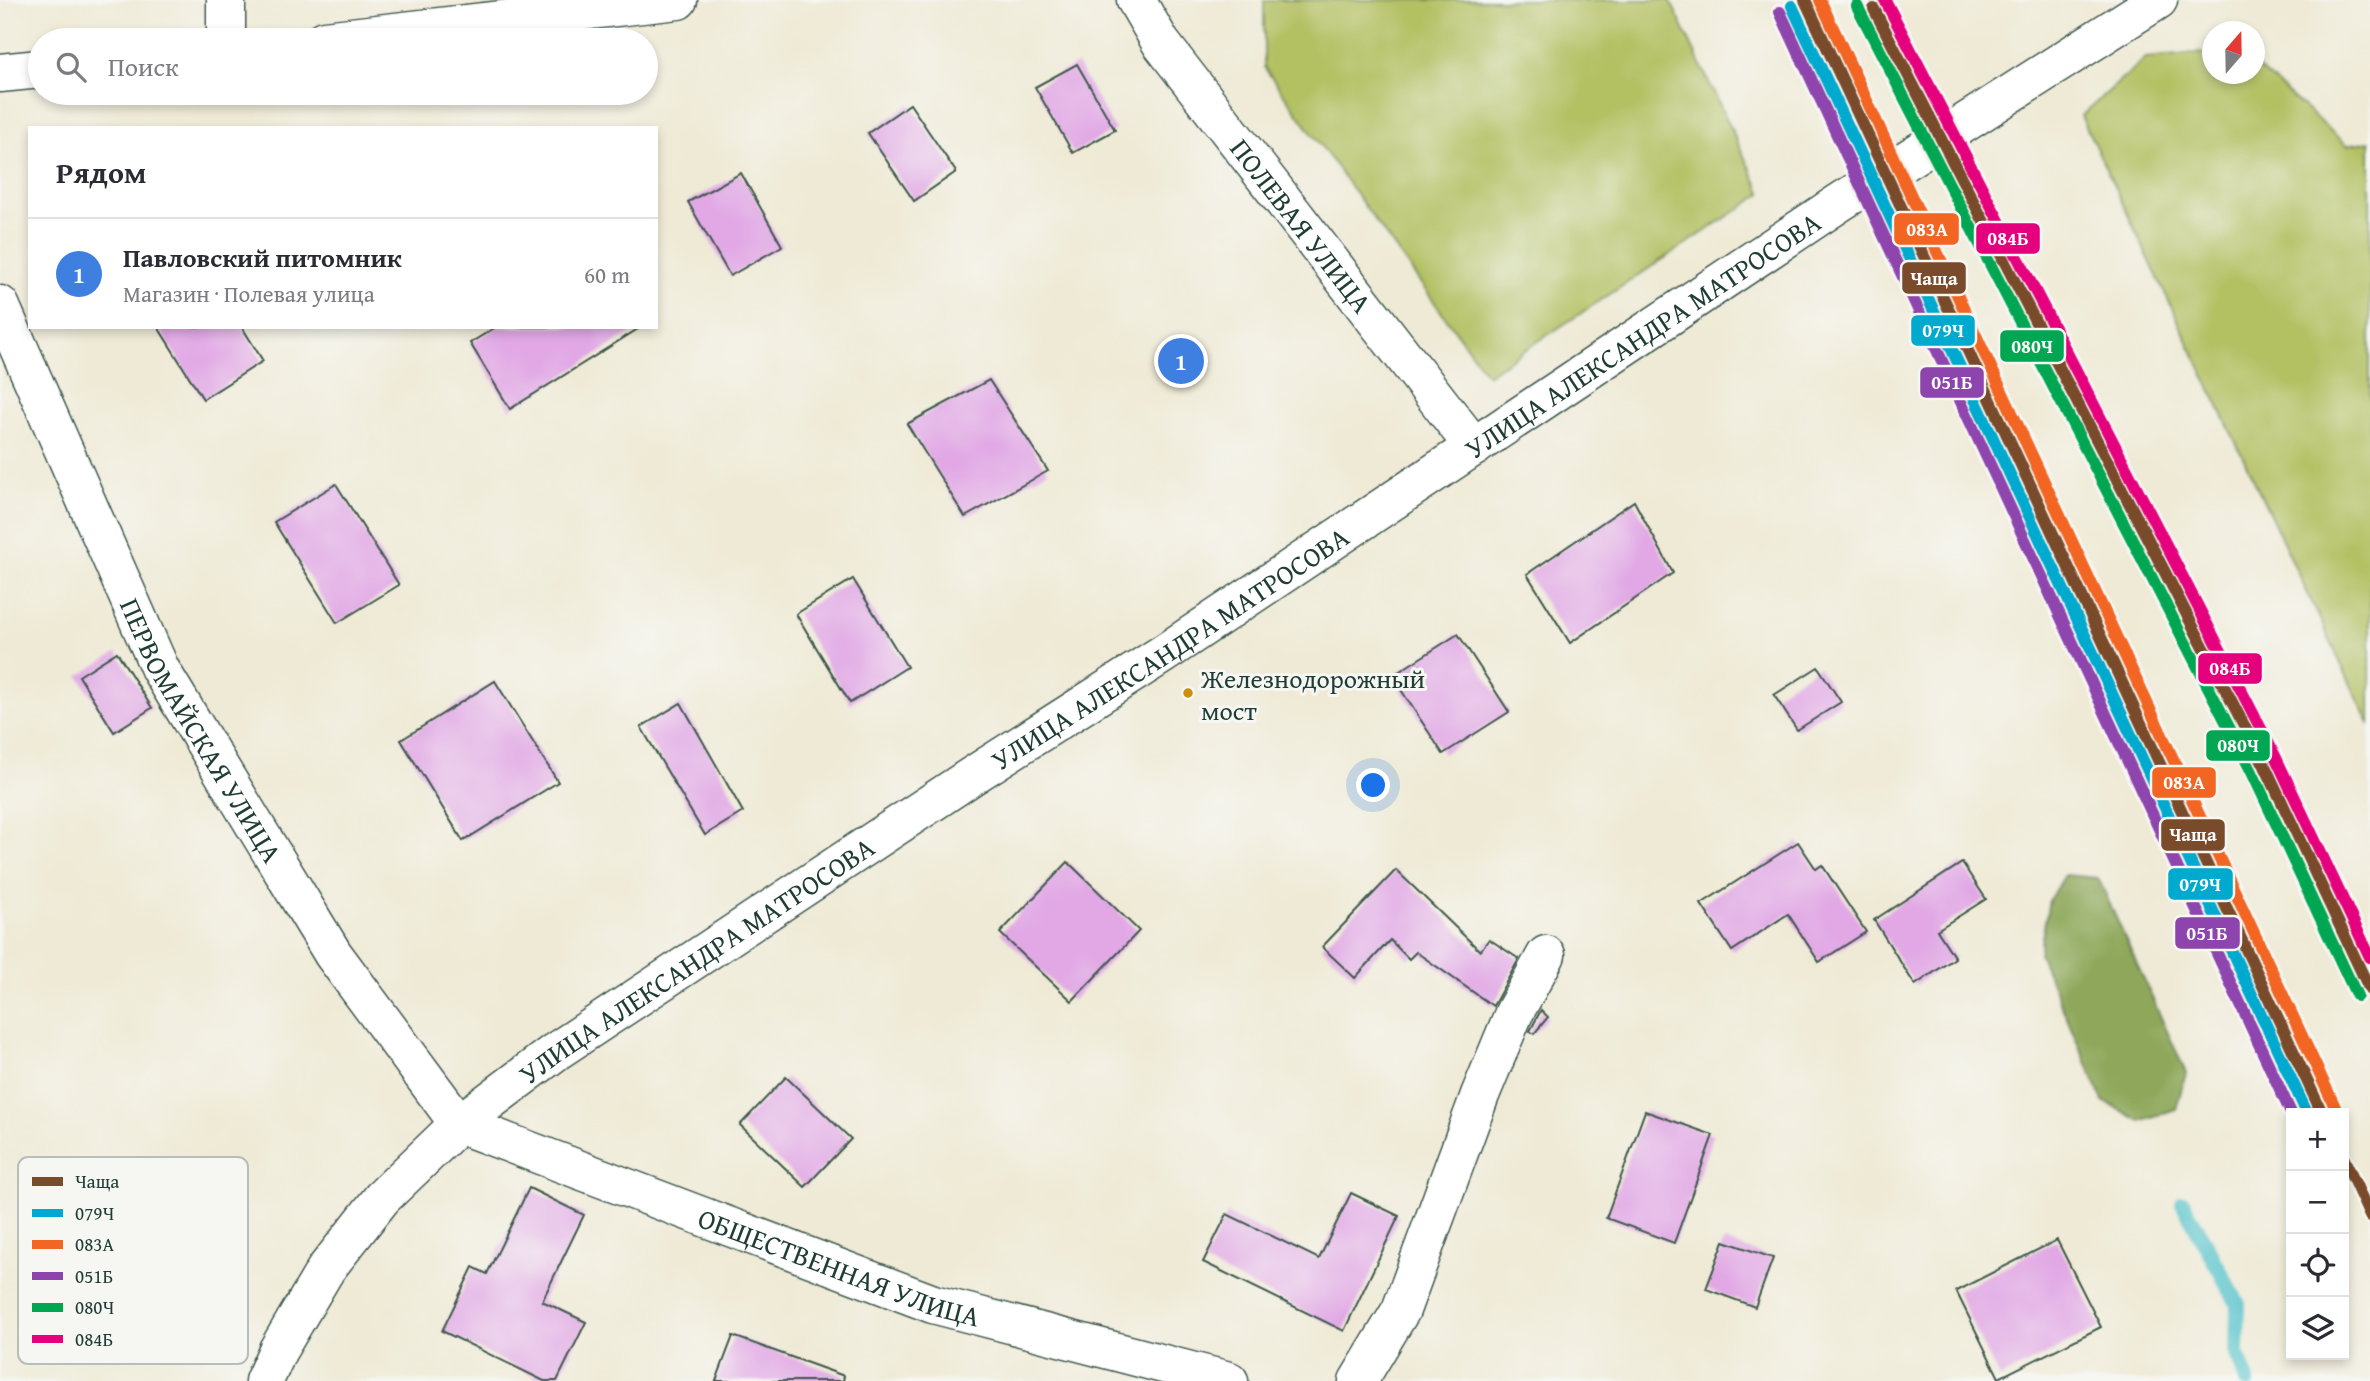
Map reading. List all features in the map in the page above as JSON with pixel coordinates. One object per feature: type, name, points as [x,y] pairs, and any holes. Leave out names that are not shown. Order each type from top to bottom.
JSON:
[{"type":"street","points":[[226,0],[226,28]]},
{"type":"street","points":[[430,28],[678,0]]},
{"type":"street","name":"ПОЛЕВАЯ УЛИЦА","points":[[1136,0],[1161,43],[1474,447]]},
{"type":"street","points":[[1161,43],[1166,0]]},
{"type":"street","name":"УЛИЦА АЛЕКСАНДРА МАТРОСОВА","points":[[264,1381],[278,1350],[326,1269],[382,1198],[459,1124],[555,1052],[975,774],[1163,654],[1839,203],[2158,0]]},
{"type":"street","points":[[0,73],[28,70]]},
{"type":"street","name":"ПЕРВОМАЙСКАЯ УЛИЦА","points":[[0,305],[160,669],[333,954],[459,1124]]},
{"type":"street","points":[[1358,1381],[1401,1310],[1480,1095],[1514,1013],[1546,955]]},
{"type":"street","name":"ОБЩЕСТВЕННАЯ УЛИЦА","points":[[459,1124],[933,1304],[1229,1381]]},
{"type":"green space","points":[[1264,0],[1670,0],[1762,194],[1487,375],[1264,67]]},
{"type":"green space","points":[[2202,53],[2202,84],[2265,84],[2265,74],[2347,145],[2370,141],[2370,725],[2081,116],[2146,58]]},
{"type":"green space","points":[[2064,875],[2098,878],[2186,1073],[2176,1109],[2140,1121],[2103,1101],[2039,954],[2049,900]]},
{"type":"building","points":[[1077,64],[1115,130],[1073,153],[1035,87]]},
{"type":"building","points":[[910,104],[956,172],[914,201],[868,133]]},
{"type":"building","points":[[741,173],[782,246],[730,276],[688,202]]},
{"type":"building","points":[[159,329],[243,329],[263,361],[203,399]]},
{"type":"building","points":[[493,329],[638,329],[510,409],[470,343]]},
{"type":"building","points":[[989,380],[1048,471],[965,517],[907,424]]},
{"type":"building","points":[[336,484],[399,585],[337,623],[274,522]]},
{"type":"building","points":[[1634,501],[1673,573],[1570,643],[1527,574]]},
{"type":"building","points":[[853,579],[907,667],[850,703],[796,614]]},
{"type":"building","points":[[1458,634],[1509,712],[1443,754],[1392,676]]},
{"type":"building","points":[[117,652],[152,708],[114,732],[79,676]]},
{"type":"building","points":[[1818,667],[1841,702],[1797,730],[1774,695]]},
{"type":"building","points":[[495,681],[558,782],[463,841],[401,740]]},
{"type":"building","points":[[681,703],[743,812],[705,835],[641,727]]},
{"type":"building","points":[[1798,842],[1816,869],[1822,865],[1866,932],[1819,962],[1788,914],[1732,951],[1701,904]]},
{"type":"building","points":[[1068,862],[1139,931],[1072,1001],[1000,933]]},
{"type":"building","points":[[1962,863],[1986,899],[1937,930],[1955,958],[1915,985],[1874,920]]},
{"type":"building","points":[[1396,870],[1480,951],[1489,939],[1519,959],[1493,1006],[1416,952],[1409,959],[1390,940],[1355,978],[1322,947]]},
{"type":"building","points":[[1541,1010],[1548,1017],[1534,1034],[1530,1031]]},
{"type":"building","points":[[786,1077],[851,1139],[805,1187],[740,1125]]},
{"type":"building","points":[[1645,1111],[1713,1135],[1674,1243],[1606,1218]]},
{"type":"building","points":[[529,1188],[584,1215],[542,1301],[586,1322],[557,1381],[544,1381],[442,1331],[473,1267],[487,1274]]},
{"type":"building","points":[[1351,1193],[1399,1216],[1344,1331],[1203,1262],[1227,1214],[1319,1259]]},
{"type":"building","points":[[2057,1240],[2101,1327],[1999,1378],[1956,1291]]},
{"type":"building","points":[[1724,1241],[1773,1258],[1755,1307],[1706,1289]]},
{"type":"building","points":[[733,1336],[844,1376],[843,1381],[716,1381]]},
{"type":"waterway","points":[[2183,1203],[2238,1304],[2237,1353],[2247,1381]]},
{"type":"transit line","name":"Чаща","points":[[1805,0],[2320,1108]]},
{"type":"transit line","name":"083А","points":[[1820,0],[2335,1107]]},
{"type":"transit line","name":"084Б","points":[[1885,0],[2276,758],[2370,957]]},
{"type":"transit line","name":"079Ч","points":[[1792,6],[2305,1108]]},
{"type":"transit line","name":"080Ч","points":[[1857,6],[2251,770],[2357,996]]},
{"type":"transit line","name":"Чаща","points":[[1874,9],[2264,764],[2370,990]]},
{"type":"transit line","name":"051Б","points":[[1780,12],[2289,1108]]},
{"type":"transit line","name":"Чаща","points":[[2349,1170],[2370,1216]]},
{"type":"place","name":"Павловский питомник","points":[[1181,361]]},
{"type":"place","name":"Железнодорожный мост","points":[[1188,693]]}]
